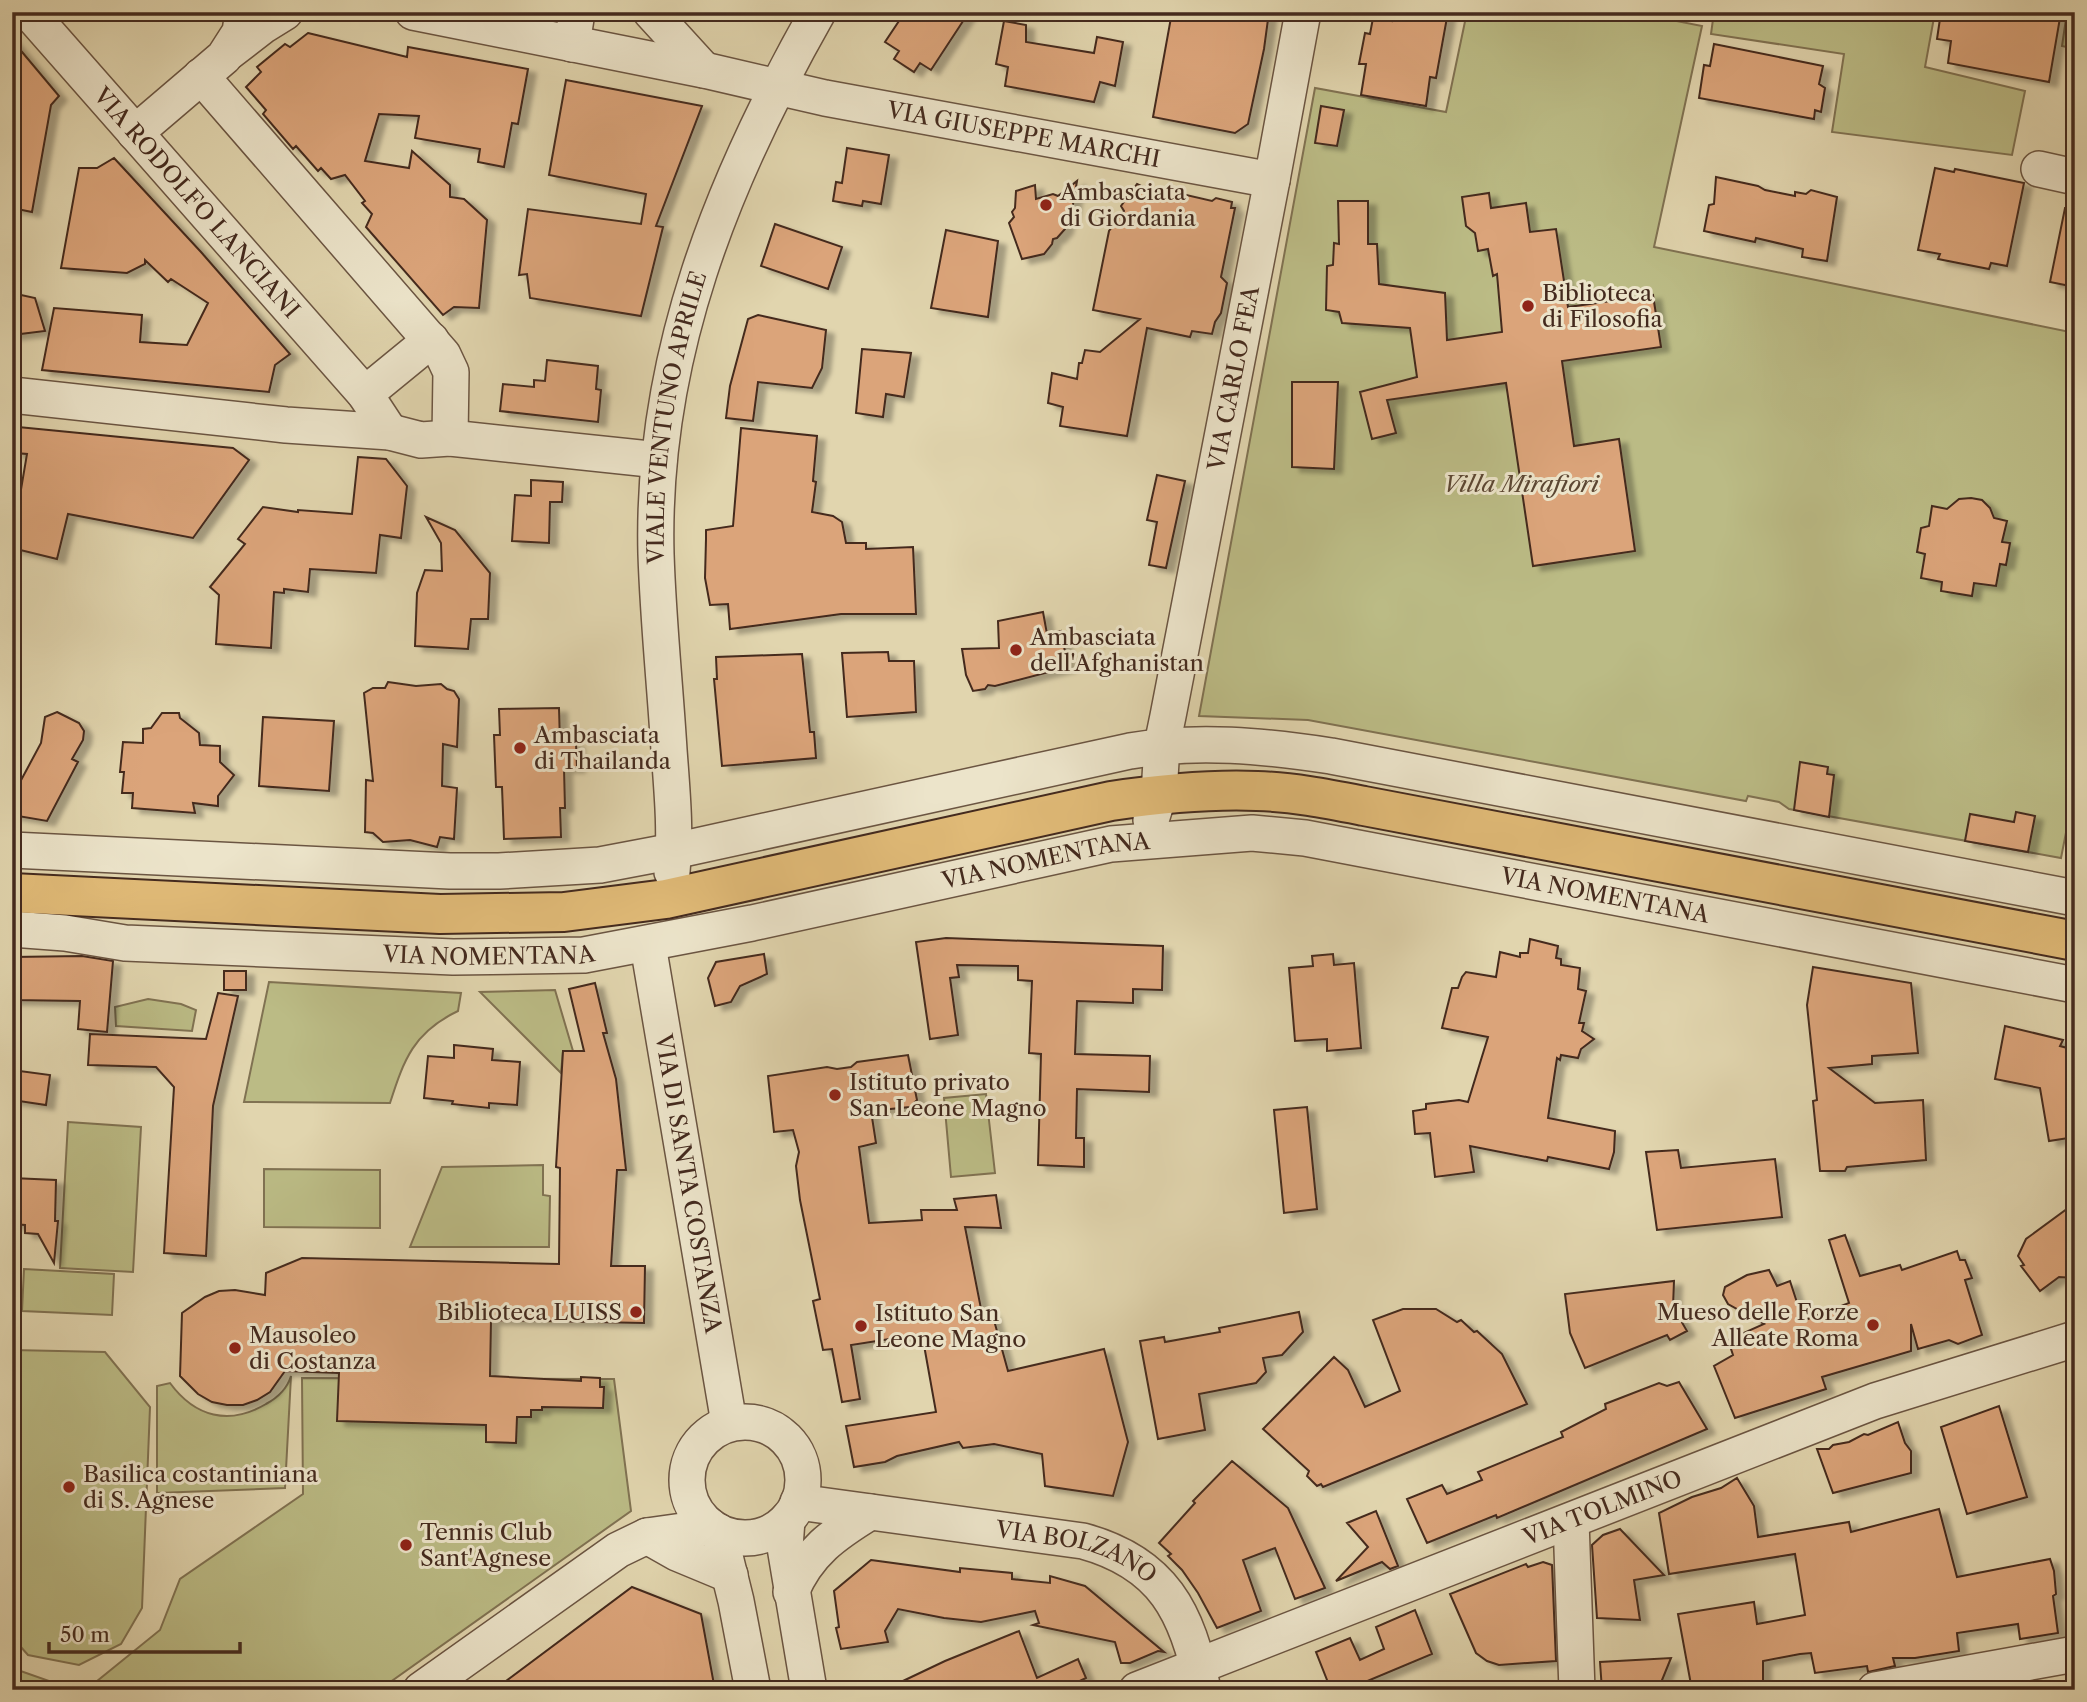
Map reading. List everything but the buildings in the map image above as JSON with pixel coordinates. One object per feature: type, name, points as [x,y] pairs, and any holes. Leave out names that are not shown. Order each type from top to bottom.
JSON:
[{"type":"main road","name":"VIA NOMENTANA","points":[[12,893],[440,914],[546,913],[666,899],[1111,801],[1159,794],[1258,791],[1310,796],[2075,941]]},
{"type":"street","name":"VIA RODOLFO LANCIANI","points":[[29,12],[365,394],[390,432]]},
{"type":"street","points":[[213,66],[240,32],[243,12]]},
{"type":"street","points":[[135,134],[213,66],[264,25],[285,12]]},
{"type":"street","name":"VIA GIUSEPPE MARCHI","points":[[413,12],[574,28],[704,70],[825,98],[1272,180]]},
{"type":"street","points":[[651,12],[704,70]]},
{"type":"street","name":"VIALE VENTUNO APRILE","points":[[648,944],[666,899],[674,851],[675,825],[655,508],[672,367],[701,262],[724,202],[777,87],[818,12]]},
{"type":"street","name":"VIA CARLO FEA","points":[[1129,841],[1144,829],[1154,816],[1159,794],[1163,745],[1303,12]]},
{"type":"street","points":[[213,66],[443,355],[451,372],[450,438]]},
{"type":"street","points":[[2039,169],[2075,177]]},
{"type":"street","points":[[365,394],[431,340]]},
{"type":"street","points":[[12,395],[286,425],[390,432],[402,416],[414,414],[438,422],[450,438],[659,460]]},
{"type":"street","points":[[12,850],[487,871],[543,870],[600,865],[674,851],[1163,745],[1251,746],[1321,755],[2075,898]]},
{"type":"street","name":"VIA NOMENTANA","points":[[12,929],[65,933],[125,943],[463,957],[584,955],[648,944],[1129,841],[1252,833],[1305,838],[2075,985]]},
{"type":"street","name":"VIA DI SANTA COSTANZA","points":[[648,944],[729,1423]]},
{"type":"street","name":"VIA TOLMINO","points":[[1137,1690],[1201,1677],[1571,1521],[1875,1401],[2075,1339]]},
{"type":"street","points":[[753,1690],[730,1575],[715,1530],[694,1507],[689,1495],[688,1469],[698,1445],[707,1435],[729,1423],[752,1422],[777,1431],[789,1442],[802,1471],[803,1486],[793,1511],[785,1547],[809,1690]]},
{"type":"street","points":[[421,1690],[609,1556],[647,1536],[715,1530],[733,1537],[748,1538],[769,1532],[793,1511]]},
{"type":"street","name":"VIA BOLZANO","points":[[793,1511],[870,1512],[1083,1541],[1115,1550],[1142,1567],[1165,1590],[1185,1624],[1201,1677]]},
{"type":"street","points":[[791,1592],[802,1568],[815,1552],[851,1523],[870,1512]]},
{"type":"street","points":[[1571,1521],[1577,1690]]},
{"type":"street","points":[[647,1536],[677,1553],[730,1575]]},
{"type":"street","points":[[1875,1690],[2075,1654]]},
{"type":"green space","name":"Villa Mirafiori","points":[[1467,12],[1631,12],[1702,26],[1654,247],[2075,333],[2075,787],[2061,858],[1789,809],[1779,802],[1748,796],[1746,801],[1308,720],[1199,716],[1315,88],[1446,112]]},
{"type":"green space","points":[[1714,12],[1935,12],[1925,67],[2025,91],[2012,155],[1832,132],[1844,54],[1711,34]]},
{"type":"green space","points":[[2067,12],[2075,12],[2075,49],[2062,46]]},
{"type":"green space","points":[[269,982],[461,993],[458,1011],[431,1028],[413,1048],[400,1073],[390,1103],[244,1102]]},
{"type":"green space","points":[[555,990],[573,1051],[563,1051],[561,1073],[480,992]]},
{"type":"green space","points":[[148,999],[181,1004],[196,1010],[192,1031],[116,1026],[115,1007]]},
{"type":"green space","points":[[986,1094],[995,1173],[951,1177],[944,1098]]},
{"type":"green space","points":[[68,1122],[141,1127],[133,1272],[60,1268]]},
{"type":"green space","points":[[543,1165],[543,1195],[550,1196],[549,1247],[410,1247],[442,1167]]},
{"type":"green space","points":[[264,1169],[380,1170],[380,1228],[264,1227]]},
{"type":"green space","points":[[24,1269],[114,1274],[112,1315],[22,1311]]},
{"type":"green space","points":[[12,1350],[105,1352],[150,1407],[142,1608],[121,1644],[79,1665],[28,1655],[12,1637]]},
{"type":"green space","points":[[291,1376],[285,1488],[157,1493],[157,1386],[170,1383],[190,1404],[226,1416],[252,1411],[271,1401],[285,1389]]},
{"type":"green space","name":"Tennis Club Sant'Agnese","points":[[302,1378],[614,1379],[631,1511],[379,1690],[86,1690],[160,1630],[180,1579],[303,1494]]},
{"type":"green space","points":[[12,1668],[52,1682],[56,1690],[12,1690]]},
{"type":"place","name":"Ambasciata di Giordania","points":[[1046,205]]},
{"type":"place","name":"Biblioteca di Filosofia","points":[[1528,306]]},
{"type":"place","name":"Ambasciata dell'Afghanistan","points":[[1016,650]]},
{"type":"place","name":"Ambasciata di Thailanda","points":[[520,748]]},
{"type":"place","name":"Istituto privato San Leone Magno","points":[[835,1095]]},
{"type":"place","name":"Biblioteca LUISS","points":[[636,1312]]},
{"type":"place","name":"Mueso delle Forze Alleate Roma","points":[[1873,1325]]},
{"type":"place","name":"Istituto San Leone Magno","points":[[861,1326]]},
{"type":"place","name":"Mausoleo di Costanza","points":[[235,1348]]},
{"type":"place","name":"Basilica costantiniana di S. Agnese","points":[[69,1487]]},
{"type":"place","name":"Tennis Club Sant'Agnese","points":[[406,1545]]}]
